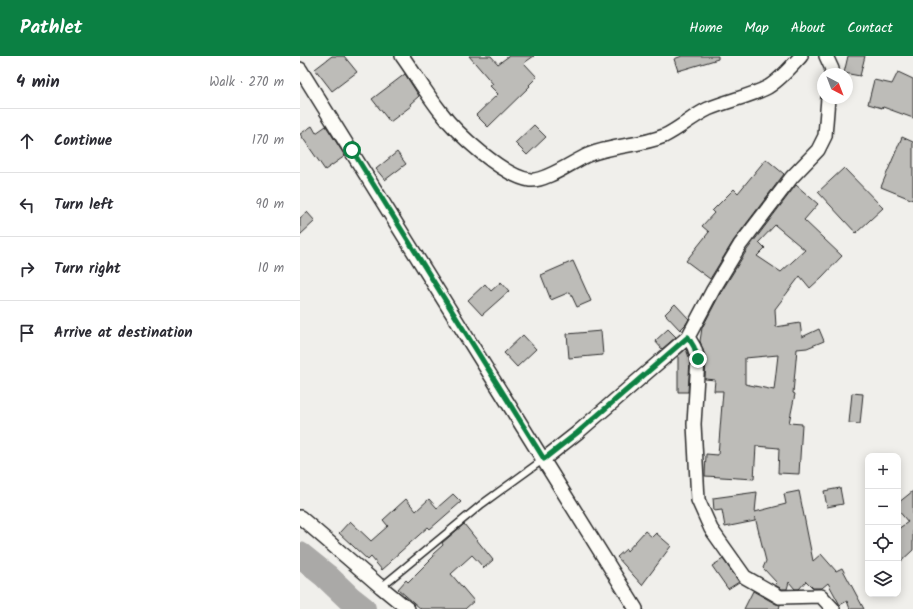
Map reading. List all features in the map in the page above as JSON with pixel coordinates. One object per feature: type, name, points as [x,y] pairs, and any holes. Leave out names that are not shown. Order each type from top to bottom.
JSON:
[{"type":"street","points":[[402,56],[440,111],[457,130],[495,163],[515,175],[531,180],[545,177],[587,156],[605,149],[650,140],[665,135],[708,109],[767,87],[778,80],[801,56]]},
{"type":"street","points":[[826,56],[832,68]]},
{"type":"street","points":[[300,69],[636,609]]},
{"type":"street","points":[[544,459],[583,428],[688,337],[713,290],[740,245],[792,177],[818,150],[825,136],[828,104]]},
{"type":"street","points":[[688,337],[694,347],[698,359],[694,424],[698,500],[711,529],[745,578],[780,598],[821,596],[833,609]]},
{"type":"street","points":[[300,517],[408,609]]},
{"type":"lane","points":[[381,587],[482,504],[544,459]]},
{"type":"building","points":[[332,56],[344,56],[357,72],[332,91],[315,69]]},
{"type":"building","points":[[469,56],[491,56],[498,64],[509,56],[534,56],[524,63],[537,77],[529,85],[530,86],[488,127],[476,115],[498,94],[490,86],[493,84]]},
{"type":"building","points":[[682,56],[718,56],[718,59],[678,71],[674,59]]},
{"type":"building","points":[[848,56],[865,56],[860,76],[853,75],[853,68],[845,68]]},
{"type":"building","points":[[898,72],[913,79],[913,118],[883,107],[868,104],[874,80],[892,84]]},
{"type":"building","points":[[405,74],[419,96],[410,104],[411,106],[390,122],[372,99]]},
{"type":"building","points":[[534,125],[546,137],[527,155],[515,143]]},
{"type":"building","points":[[312,126],[316,133],[326,126],[345,156],[325,170],[300,134]]},
{"type":"building","points":[[902,137],[913,142],[913,200],[881,187]]},
{"type":"building","points":[[397,152],[406,164],[385,180],[376,169]]},
{"type":"building","points":[[766,159],[784,174],[734,240],[710,279],[686,261],[709,232],[702,226],[714,213],[712,211],[734,189],[738,193]]},
{"type":"building","points":[[844,168],[883,208],[856,233],[818,192]]},
{"type":"building","points":[[796,185],[818,204],[804,220],[842,256],[810,288],[800,276],[775,309],[776,327],[800,323],[802,337],[819,329],[824,341],[807,348],[797,349],[793,393],[795,394],[789,423],[802,424],[799,474],[778,473],[779,448],[756,446],[754,479],[705,476],[706,454],[718,455],[723,391],[714,391],[715,380],[705,379],[706,359],[700,341],[702,328],[720,294],[747,250]],"holes":[[[775,225],[805,250],[781,272],[757,256],[765,248],[759,242]],[[778,355],[774,390],[745,384],[745,358]]]},
{"type":"building","points":[[307,212],[315,221],[300,235],[300,218]]},
{"type":"building","points":[[573,261],[591,301],[577,307],[570,292],[551,300],[541,275]]},
{"type":"building","points":[[501,282],[509,291],[482,315],[468,300],[485,284],[491,291]]},
{"type":"building","points":[[675,304],[689,319],[680,330],[665,314]]},
{"type":"building","points":[[668,329],[676,337],[662,349],[655,341]]},
{"type":"building","points":[[601,331],[603,355],[569,358],[567,334]]},
{"type":"building","points":[[523,335],[536,349],[517,367],[504,353]]},
{"type":"building","points":[[686,349],[690,360],[688,392],[678,392],[678,356]]},
{"type":"building","points":[[852,393],[863,394],[860,424],[849,423]]},
{"type":"building","points":[[840,488],[843,504],[827,507],[824,491]]},
{"type":"building","points":[[799,491],[813,561],[821,554],[836,571],[842,568],[864,609],[850,609],[847,601],[840,605],[828,583],[822,588],[813,588],[806,581],[799,589],[795,589],[789,582],[787,589],[782,589],[775,585],[777,583],[763,568],[766,561],[755,517],[755,521],[725,527],[722,510],[714,511],[713,498],[757,492],[755,512],[786,504],[784,494]]},
{"type":"building","points":[[913,491],[913,550],[901,561],[901,527],[908,522],[901,514],[901,501]]},
{"type":"building","points":[[453,494],[461,502],[430,529],[428,527],[382,570],[371,557],[368,560],[339,533],[350,521],[371,541],[388,526],[383,520],[406,499],[416,511],[429,499],[437,508]]},
{"type":"building","points":[[464,524],[493,560],[484,568],[472,555],[451,574],[474,601],[465,609],[421,609],[398,589],[406,580],[408,582],[434,556],[433,554],[443,545],[442,543]]},
{"type":"building","points":[[645,531],[652,537],[656,533],[671,546],[642,585],[617,557],[626,549],[627,551]]},
{"type":"building","points":[[723,559],[739,582],[728,589],[712,566]]},
{"type":"building","points":[[753,591],[780,605],[779,609],[744,609]]},
{"type":"waterway","points":[[300,555],[363,609]]},
{"type":"route","points":[[352,150],[544,459],[616,400],[688,337],[694,347],[698,359]]}]
